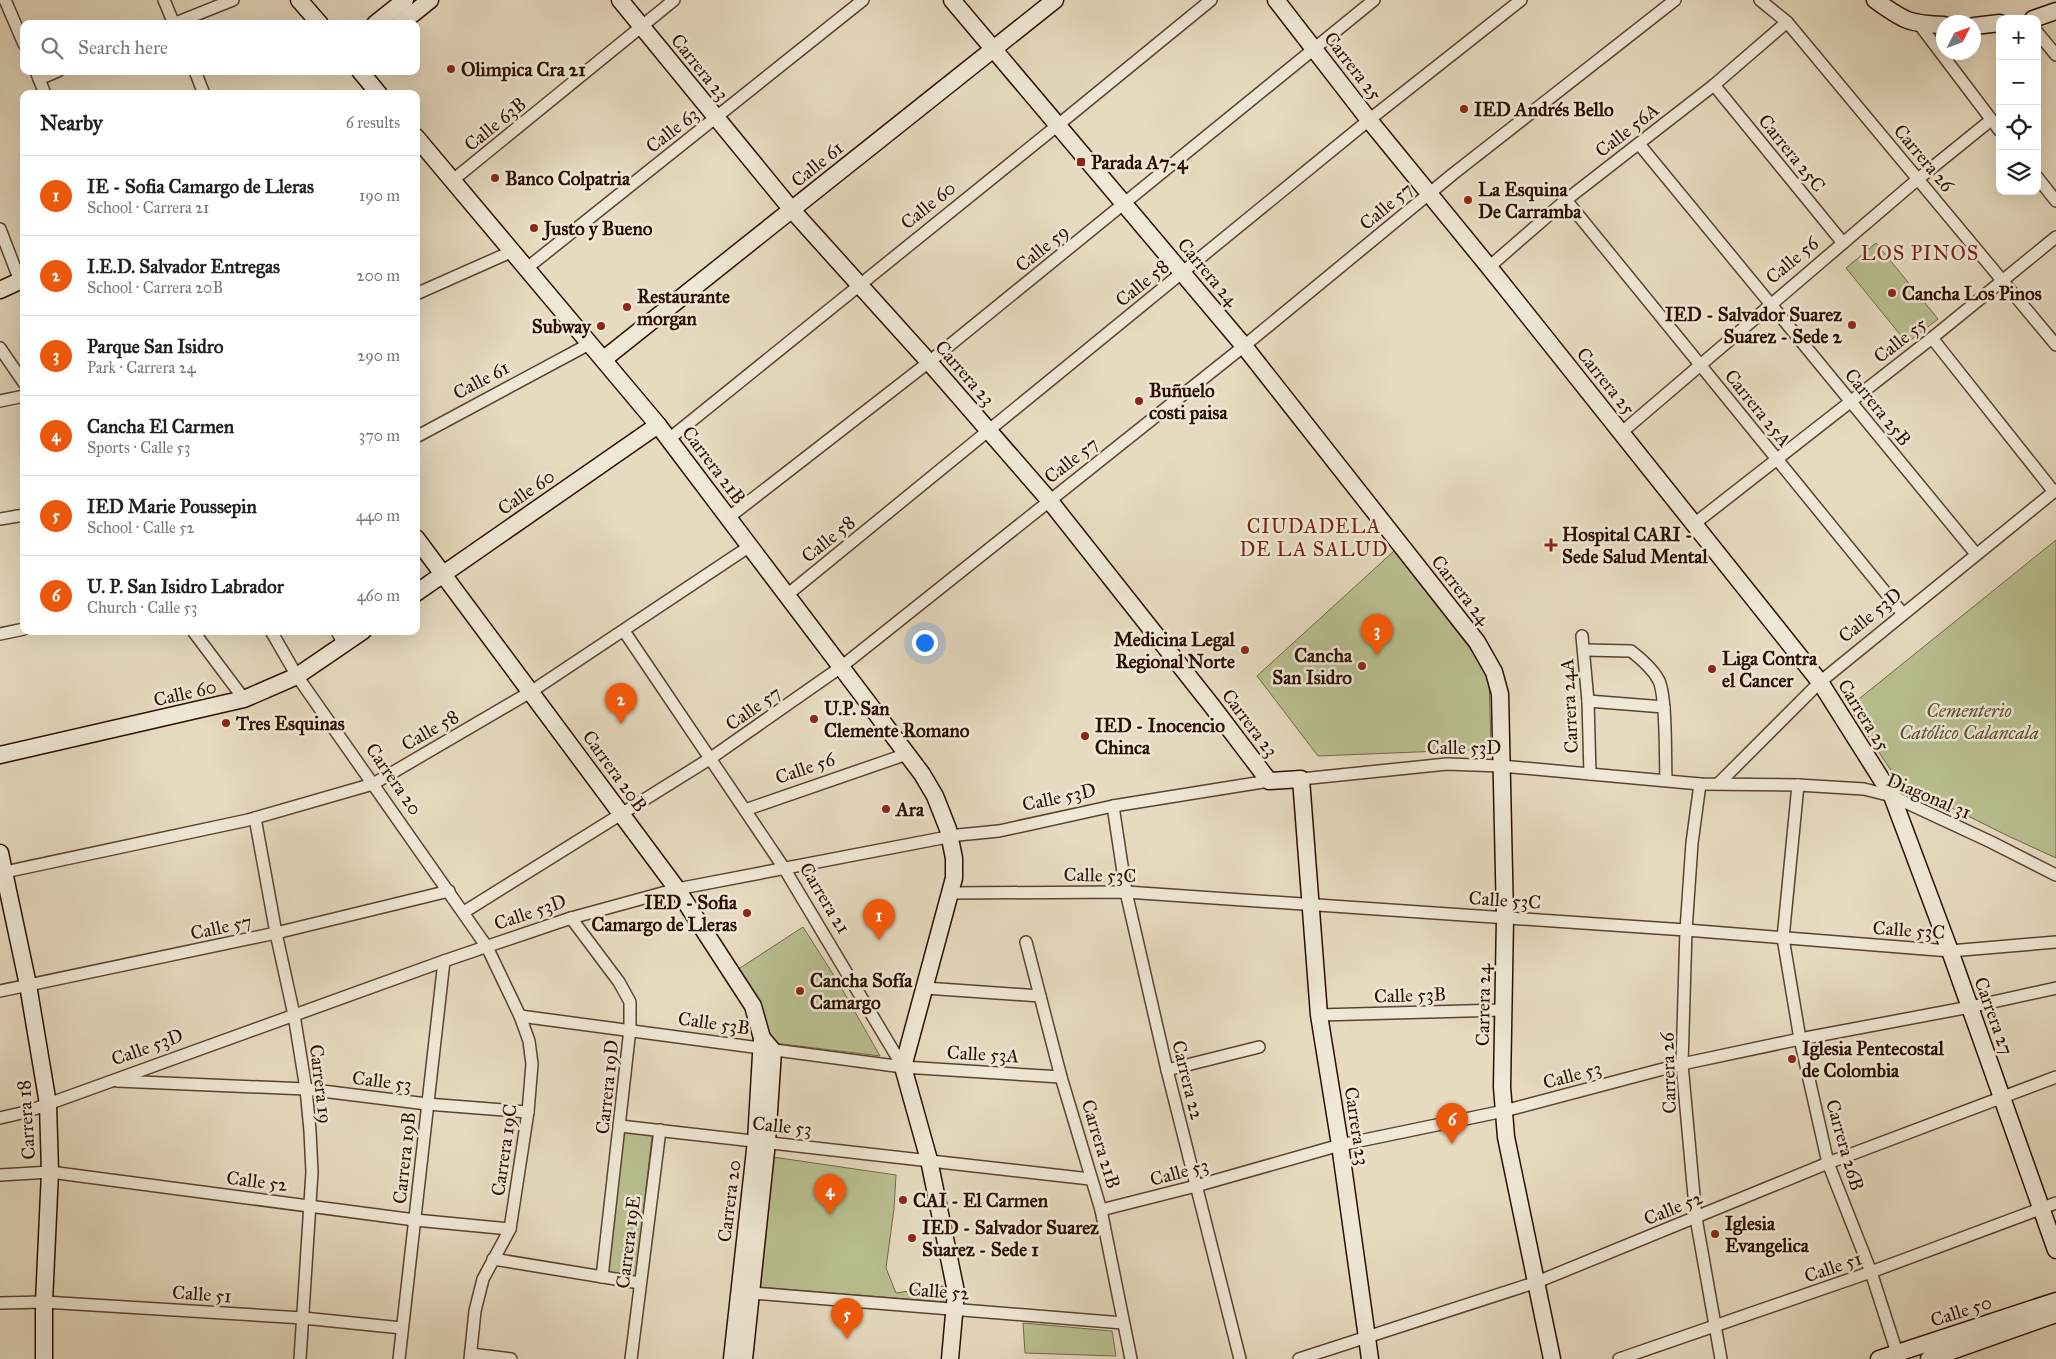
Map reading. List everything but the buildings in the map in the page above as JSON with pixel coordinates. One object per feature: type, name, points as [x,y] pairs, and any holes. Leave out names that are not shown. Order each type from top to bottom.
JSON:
[{"type":"street","points":[[5,0],[20,35]]},
{"type":"street","points":[[164,0],[172,20]]},
{"type":"street","points":[[184,20],[233,0]]},
{"type":"street","points":[[299,0],[316,20]]},
{"type":"street","points":[[382,20],[399,11],[430,0]]},
{"type":"street","name":"Carrera 23","points":[[620,0],[792,210],[861,285],[1049,500],[1269,781]]},
{"type":"street","name":"Calle 63B","points":[[453,180],[674,0]]},
{"type":"street","name":"Calle 63","points":[[527,268],[863,0]]},
{"type":"street","name":"Carrera 24","points":[[952,0],[1244,346],[1477,642],[1494,672],[1500,694],[1504,918],[1502,1010],[1506,1137],[1552,1359]]},
{"type":"street","name":"Calle 61","points":[[604,359],[1055,0]]},
{"type":"street","name":"Calle 60","points":[[669,439],[1058,126],[1211,0]]},
{"type":"street","name":"Carrera 25","points":[[1276,0],[1369,120],[1622,432],[1820,682],[1892,796]]},
{"type":"street","name":"Calle 59","points":[[728,518],[929,362],[1374,0]]},
{"type":"street","name":"Calle 58","points":[[787,595],[1369,120],[1521,0]]},
{"type":"street","name":"Calle 57","points":[[464,912],[711,758],[842,667],[1244,346],[1429,193],[1675,0]]},
{"type":"street","name":"Carrera 26","points":[[1760,0],[1788,22],[2056,345]]},
{"type":"street","points":[[1875,0],[1913,23],[1996,126]]},
{"type":"street","points":[[2041,16],[2056,11]]},
{"type":"street","name":"Calle 56A","points":[[1489,267],[1566,200],[1714,85],[1788,22]]},
{"type":"street","points":[[1913,23],[1936,24]]},
{"type":"street","points":[[1981,25],[1996,23]]},
{"type":"street","points":[[2041,37],[2056,55]]},
{"type":"street","points":[[37,75],[43,90]]},
{"type":"street","points":[[197,75],[202,90]]},
{"type":"street","points":[[363,75],[376,90]]},
{"type":"street","name":"Carrera 25C","points":[[1714,85],[1843,243]]},
{"type":"street","name":"Calle 56","points":[[1622,432],[1918,179],[1991,120]]},
{"type":"street","name":"Carrera 21B","points":[[420,142],[658,425],[922,774],[935,796],[950,837],[954,858],[954,878],[903,1067]]},
{"type":"street","name":"Carrera 25B","points":[[1639,144],[1976,554]]},
{"type":"street","points":[[2041,182],[2056,201]]},
{"type":"street","name":"Carrera 25A","points":[[1566,200],[1903,614]]},
{"type":"street","points":[[0,229],[20,275]]},
{"type":"street","name":"Calle 55","points":[[1694,524],[1850,400],[1932,338],[2056,237]]},
{"type":"street","points":[[420,292],[513,251]]},
{"type":"street","points":[[0,290],[20,281]]},
{"type":"street","points":[[1932,338],[2055,491]]},
{"type":"street","name":"Calle 61","points":[[420,435],[591,343]]},
{"type":"street","points":[[0,348],[20,377]]},
{"type":"street","points":[[0,400],[20,397]]},
{"type":"street","name":"Calle 60","points":[[420,590],[658,425]]},
{"type":"street","name":"Calle 53D","points":[[0,1118],[48,1104],[444,961],[571,918],[677,889],[784,868],[950,837],[999,831],[1113,806],[1269,781],[1447,764],[1501,766],[1700,784],[1719,783],[1820,682],[2055,491]]},
{"type":"street","points":[[0,520],[20,516]]},
{"type":"street","name":"Carrera 20B","points":[[420,543],[532,691],[677,889],[752,1006],[765,1045]]},
{"type":"street","name":"Calle 58","points":[[2,873],[255,818],[373,784],[532,691],[750,546]]},
{"type":"street","points":[[0,634],[20,630]]},
{"type":"street","name":"Carrera 21","points":[[624,631],[784,868],[903,1067],[929,1160],[956,1292],[950,1359]]},
{"type":"street","points":[[196,635],[244,699]]},
{"type":"street","name":"Carrera 20","points":[[273,635],[297,676],[487,947]]},
{"type":"street","name":"Carrera 24A","points":[[1582,636],[1588,702],[1590,774]]},
{"type":"street","name":"Calle 60","points":[[0,754],[244,699],[297,676],[340,638]]},
{"type":"street","points":[[1584,650],[1628,651],[1636,654],[1658,679],[1664,707],[1666,780]]},
{"type":"street","points":[[1588,702],[1664,707]]},
{"type":"street","name":"Calle 56","points":[[745,810],[907,754]]},
{"type":"street","name":"Carrera 23","points":[[1301,779],[1319,1015],[1340,1145],[1370,1359]]},
{"type":"street","name":"Diagonal 31","points":[[1719,783],[1864,789],[1892,796],[2056,875]]},
{"type":"street","name":"Carrera 26","points":[[1700,784],[1692,842],[1686,930],[1682,1064],[1696,1218],[1721,1359]]},
{"type":"street","name":"Carrera 26B","points":[[1798,785],[1783,938],[1800,1039],[1828,1163],[1871,1272],[1898,1356]]},
{"type":"street","name":"Carrera 27","points":[[1892,796],[2002,1097],[2049,1206],[2056,1250]]},
{"type":"street","name":"Carrera 22","points":[[1113,806],[1126,892],[1196,1186],[1240,1359]]},
{"type":"street","name":"Carrera 19","points":[[255,818],[276,933],[294,1015],[306,1089],[312,1172],[300,1359]]},
{"type":"street","name":"Carrera 18","points":[[0,853],[2,873],[28,985],[48,1104],[50,1172],[44,1302],[44,1359]]},
{"type":"street","name":"Calle 57","points":[[0,991],[276,933],[449,891]]},
{"type":"street","name":"Calle 53C","points":[[951,893],[1126,892],[1310,906],[1686,930],[1950,952],[2056,942]]},
{"type":"street","name":"Carrera 19D","points":[[571,918],[619,982],[630,1002],[630,1029],[602,1277]]},
{"type":"street","name":"Carrera 21B","points":[[1026,942],[1061,1077],[1090,1179],[1101,1210],[1131,1359]]},
{"type":"street","name":"Carrera 19C","points":[[471,1356],[475,1310],[483,1279],[510,1229],[528,1112],[532,1064],[529,1041],[520,1016],[487,947]]},
{"type":"street","name":"Carrera 19B","points":[[399,1359],[444,961]]},
{"type":"street","points":[[925,988],[1040,996]]},
{"type":"street","name":"Calle 53","points":[[1101,1210],[1196,1186],[1340,1145],[1504,1111],[1682,1064],[2056,988]]},
{"type":"street","name":"Calle 53B","points":[[1319,1015],[1502,1010]]},
{"type":"street","name":"Calle 53B","points":[[520,1016],[765,1045],[903,1067]]},
{"type":"street","name":"Carrera 20","points":[[744,1359],[752,1293],[765,1045]]},
{"type":"street","points":[[1168,1070],[1259,1047]]},
{"type":"street","name":"Calle 53A","points":[[903,1067],[1061,1077]]},
{"type":"street","name":"Calle 52","points":[[1299,1359],[1537,1282],[1828,1163],[2056,1077]]},
{"type":"street","name":"Calle 53","points":[[111,1081],[306,1089],[427,1104],[528,1112]]},
{"type":"street","name":"Calle 53","points":[[620,1126],[1090,1179]]},
{"type":"street","name":"Carrera 19E","points":[[631,1359],[660,1130]]},
{"type":"street","name":"Carrera 20","points":[[732,1359],[761,1142]]},
{"type":"street","name":"Calle 52","points":[[0,1175],[50,1172],[415,1220],[510,1229]]},
{"type":"street","name":"Calle 51","points":[[1619,1359],[1871,1272],[2049,1206]]},
{"type":"street","points":[[493,1259],[640,1283]]},
{"type":"street","name":"Calle 52","points":[[752,1293],[1123,1323]]},
{"type":"street","name":"Calle 50","points":[[1879,1359],[1898,1356],[2056,1300]]},
{"type":"street","name":"Calle 51","points":[[0,1303],[44,1302],[303,1318],[402,1328]]},
{"type":"street","name":"Calle 50","points":[[1929,1359],[2056,1314]]},
{"type":"street","points":[[471,1356],[511,1359]]},
{"type":"green space","name":"Cancha Los Pinos","points":[[1876,243],[1938,319],[1907,343],[1846,268]]},
{"type":"green space","name":"Cementerio Católico Calancala","points":[[2056,540],[2056,858],[1898,781],[1849,707]]},
{"type":"green space","points":[[1394,551],[1469,647],[1489,678],[1491,749],[1318,756],[1257,676]]},
{"type":"green space","points":[[803,927],[838,982],[880,1056],[766,1042],[737,970]]},
{"type":"green space","points":[[624,1131],[652,1136],[636,1276],[608,1273]]},
{"type":"green space","points":[[766,1156],[896,1175],[894,1209],[886,1268],[896,1293],[943,1286],[944,1302],[759,1287]]},
{"type":"green space","points":[[1023,1323],[1112,1331],[1116,1356],[1025,1353]]},
{"type":"place","name":"Olimpica Cra 21","points":[[451,69]]},
{"type":"place","name":"IED Andrés Bello","points":[[1464,109]]},
{"type":"place","name":"Parada A7-4","points":[[1081,162]]},
{"type":"place","name":"Banco Colpatria","points":[[495,178]]},
{"type":"place","name":"La Esquina De Carramba","points":[[1468,200]]},
{"type":"place","name":"Justo y Bueno","points":[[534,228]]},
{"type":"place","name":"Cancha Los Pinos","points":[[1892,293]]},
{"type":"place","name":"Restaurante morgan","points":[[627,307]]},
{"type":"place","name":"IED - Salvador Suarez Suarez - Sede 2","points":[[1852,325]]},
{"type":"place","name":"Subway","points":[[601,326]]},
{"type":"place","name":"Buñuelo costi paisa","points":[[1139,401]]},
{"type":"place","name":"Hospital CARI - Sede Salud Mental","points":[[1551,545]]},
{"type":"place","name":"Medicina Legal Regional Norte","points":[[1245,650]]},
{"type":"place","name":"Parque San Isidro","points":[[1377,655]]},
{"type":"place","name":"Cancha San Isidro","points":[[1362,666]]},
{"type":"place","name":"Liga Contra el Cancer","points":[[1712,669]]},
{"type":"place","name":"U.P. San Clemente Romano","points":[[814,719]]},
{"type":"place","name":"Tres Esquinas","points":[[226,723]]},
{"type":"place","name":"I.E.D. Salvador Entregas","points":[[621,724]]},
{"type":"place","name":"IED - Inocencio Chinca","points":[[1085,736]]},
{"type":"place","name":"Ara","points":[[886,809]]},
{"type":"place","name":"IED - Sofia Camargo de Lleras","points":[[747,913]]},
{"type":"place","name":"IE - Sofia Camargo de Lleras","points":[[879,940]]},
{"type":"place","name":"Cancha Sofía Camargo","points":[[800,991]]},
{"type":"place","name":"Iglesia Pentecostal de Colombia","points":[[1792,1059]]},
{"type":"place","name":"U. P. San Isidro Labrador","points":[[1452,1144]]},
{"type":"place","name":"CAI - El Carmen","points":[[903,1200]]},
{"type":"place","name":"Cancha El Carmen","points":[[830,1215]]},
{"type":"place","name":"Iglesia Evangelica","points":[[1715,1234]]},
{"type":"place","name":"IED - Salvador Suarez Suarez - Sede 1","points":[[912,1238]]},
{"type":"place","name":"IED Marie Poussepin","points":[[847,1339]]},
{"type":"district","name":"LOS PINOS","points":[[1920,253]]},
{"type":"district","name":"CIUDADELA DE LA SALUD","points":[[1314,538]]}]
